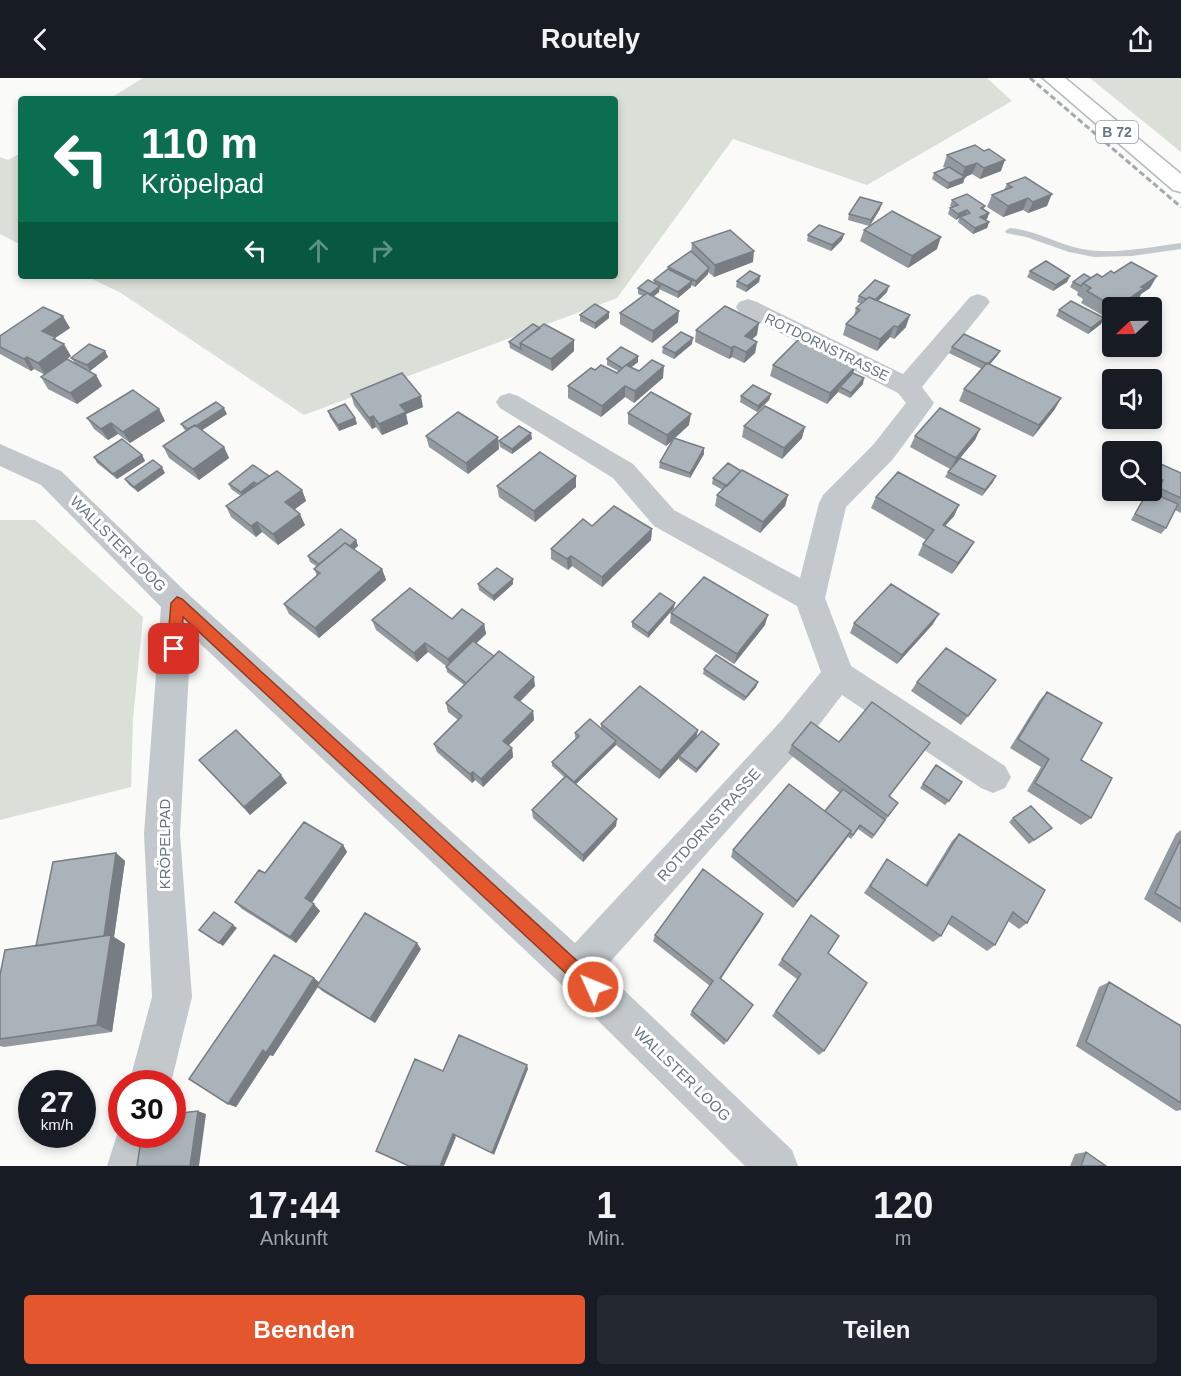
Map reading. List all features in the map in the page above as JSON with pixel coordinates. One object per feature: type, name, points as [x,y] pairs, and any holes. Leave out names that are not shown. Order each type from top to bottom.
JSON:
[{"type":"main road","name":"B 72","points":[[1053,78],[1181,185]]},
{"type":"street","name":"ROTDORNSTRASSE","points":[[907,387],[978,302]]},
{"type":"street","name":"ROTDORNSTRASSE","points":[[748,307],[907,387],[921,403],[883,452],[833,503],[810,598]]},
{"type":"street","points":[[509,402],[623,471],[664,518],[810,598],[838,675],[993,777]]},
{"type":"street","name":"WALLSTER LOOG","points":[[0,454],[51,478],[177,603],[576,971],[776,1166]]},
{"type":"street","name":"KRÖPELPAD","points":[[153,1070],[171,997],[162,834],[177,603]]},
{"type":"street","name":"ROTDORNSTRASSE","points":[[576,971],[793,732],[838,675]]},
{"type":"street","points":[[129,1166],[134,1148]]},
{"type":"lane","points":[[1010,231],[1026,231],[1069,249],[1085,253],[1111,254],[1181,246]]},
{"type":"shaded area","points":[[143,78],[987,78],[1012,101],[867,185],[733,139],[617,298],[304,415],[121,293],[92,279],[618,279],[618,96],[114,96]]},
{"type":"shaded area","points":[[1090,78],[1181,78],[1181,152]]},
{"type":"shaded area","points":[[18,155],[18,243],[0,234],[0,157],[8,160]]},
{"type":"shaded area","points":[[0,520],[35,520],[143,617],[133,719],[131,787],[0,820]]},
{"type":"building","points":[[975,145],[984,151],[989,149],[1005,160],[984,168],[977,163],[965,167],[947,155]]},
{"type":"building","points":[[949,167],[965,177],[949,183],[934,173]]},
{"type":"building","points":[[1025,177],[1052,194],[1033,202],[1028,198],[1008,206],[992,195],[1012,187],[1007,184]]},
{"type":"building","points":[[967,194],[985,206],[981,208],[989,213],[980,217],[989,222],[975,228],[960,217],[970,213],[967,210],[958,214],[950,208],[958,205],[952,200]]},
{"type":"building","points":[[860,197],[882,203],[871,220],[849,214]]},
{"type":"building","points":[[892,211],[941,237],[912,256],[864,230]]},
{"type":"building","points":[[819,225],[844,234],[832,245],[808,235]]},
{"type":"building","points":[[730,230],[754,251],[715,265],[692,243]]},
{"type":"building","points":[[691,251],[709,268],[696,281],[668,267]]},
{"type":"building","points":[[1046,261],[1070,276],[1056,285],[1030,271]]},
{"type":"building","points":[[1131,262],[1157,276],[1131,297],[1102,297],[1102,300],[1087,291],[1091,288],[1083,283],[1097,274],[1102,277],[1111,271],[1114,273]]},
{"type":"building","points":[[668,269],[692,281],[678,292],[654,280]]},
{"type":"building","points":[[750,271],[760,276],[747,286],[737,281]]},
{"type":"building","points":[[1084,274],[1091,278],[1081,286],[1073,282]]},
{"type":"building","points":[[648,280],[660,286],[650,294],[638,288]]},
{"type":"building","points":[[875,280],[889,286],[875,300],[859,296]]},
{"type":"building","points":[[647,293],[679,311],[653,331],[620,313]]},
{"type":"building","points":[[869,297],[910,315],[898,327],[894,326],[880,339],[846,324],[860,310],[856,308]]},
{"type":"building","points":[[1071,301],[1102,317],[1102,320],[1091,328],[1059,310]]},
{"type":"building","points":[[595,304],[609,312],[595,323],[580,315]]},
{"type":"building","points":[[725,306],[759,323],[745,336],[757,342],[746,352],[734,346],[731,348],[696,330]]},
{"type":"building","points":[[43,307],[63,316],[42,331],[64,344],[38,363],[0,347],[0,336]]},
{"type":"building","points":[[533,324],[540,328],[520,343],[521,349],[509,342]]},
{"type":"building","points":[[544,324],[574,340],[551,359],[520,343]]},
{"type":"building","points":[[681,332],[693,338],[675,353],[663,347]]},
{"type":"building","points":[[964,334],[1000,351],[987,364],[952,347]]},
{"type":"building","points":[[798,340],[855,367],[830,393],[773,365]]},
{"type":"building","points":[[89,344],[105,351],[87,365],[71,358]]},
{"type":"building","points":[[621,347],[638,356],[622,368],[607,359]]},
{"type":"building","points":[[67,359],[96,375],[70,393],[41,377]]},
{"type":"building","points":[[652,360],[664,366],[635,391],[625,386],[602,406],[568,386],[591,368],[595,370],[601,365],[617,373],[626,365],[639,371]]},
{"type":"building","points":[[987,363],[1061,398],[1039,425],[964,389]]},
{"type":"building","points":[[402,373],[421,396],[400,405],[406,412],[379,424],[373,416],[369,418],[351,394]]},
{"type":"building","points":[[853,373],[864,378],[851,393],[840,387]]},
{"type":"building","points":[[753,385],[771,394],[758,406],[741,396]]},
{"type":"building","points":[[133,390],[159,409],[123,432],[111,423],[101,429],[87,418]]},
{"type":"building","points":[[651,392],[691,414],[667,435],[628,413]]},
{"type":"building","points":[[216,402],[224,408],[188,429],[181,424]]},
{"type":"building","points":[[345,404],[355,418],[338,425],[328,411]]},
{"type":"building","points":[[765,406],[805,427],[784,448],[744,426]]},
{"type":"building","points":[[940,408],[980,429],[956,458],[915,436]]},
{"type":"building","points":[[458,412],[498,437],[466,463],[426,436]]},
{"type":"building","points":[[195,425],[224,447],[193,469],[163,446]]},
{"type":"building","points":[[519,426],[531,433],[512,449],[499,441]]},
{"type":"building","points":[[674,438],[704,448],[690,473],[660,462]]},
{"type":"building","points":[[122,439],[142,455],[113,474],[94,457]]},
{"type":"building","points":[[540,452],[576,476],[534,511],[497,486]]},
{"type":"building","points":[[960,458],[996,476],[985,490],[948,472]]},
{"type":"building","points":[[153,460],[162,467],[134,487],[125,479]]},
{"type":"building","points":[[728,463],[741,471],[727,486],[713,478]]},
{"type":"building","points":[[1162,464],[1181,473],[1181,498],[1162,489]]},
{"type":"building","points":[[253,465],[269,476],[257,484],[254,482],[241,492],[229,484]]},
{"type":"building","points":[[742,470],[788,495],[763,522],[717,495]]},
{"type":"building","points":[[277,471],[302,490],[285,502],[300,514],[273,534],[257,522],[251,526],[226,506]]},
{"type":"building","points":[[898,472],[959,505],[943,525],[974,542],[958,563],[923,544],[934,530],[876,497]]},
{"type":"building","points":[[1162,497],[1178,504],[1166,528],[1135,514],[1142,501],[1162,501]]},
{"type":"building","points":[[614,506],[652,529],[602,577],[571,556],[567,559],[551,549],[583,519],[592,526]]},
{"type":"building","points":[[341,529],[356,540],[350,546],[345,543],[319,564],[308,556]]},
{"type":"building","points":[[345,543],[382,569],[315,628],[284,604],[320,573],[314,569]]},
{"type":"building","points":[[497,568],[513,579],[493,596],[478,584]]},
{"type":"building","points":[[704,577],[768,615],[737,654],[671,613]]},
{"type":"building","points":[[891,584],[939,614],[902,655],[854,623]]},
{"type":"building","points":[[410,588],[452,619],[462,609],[484,624],[448,659],[425,643],[414,653],[372,620]]},
{"type":"building","points":[[660,593],[675,603],[648,633],[632,622]]},
{"type":"building","points":[[473,641],[494,656],[466,683],[446,667]]},
{"type":"building","points":[[946,648],[996,680],[968,716],[917,682]]},
{"type":"building","points":[[499,651],[534,677],[514,697],[533,711],[503,741],[512,748],[481,779],[473,772],[470,774],[434,744],[462,716],[446,703]]},
{"type":"building","points":[[716,655],[758,682],[746,697],[704,669]]},
{"type":"building","points":[[640,686],[698,730],[661,771],[601,724]]},
{"type":"building","points":[[1047,692],[1102,723],[1081,760],[1112,778],[1091,818],[1035,783],[1049,759],[1018,739]]},
{"type":"building","points":[[872,702],[930,743],[889,796],[898,803],[888,816],[792,745],[811,722],[839,742]]},
{"type":"building","points":[[590,719],[616,741],[574,782],[552,762],[579,736],[575,733]]},
{"type":"building","points":[[236,730],[281,775],[244,807],[199,760]]},
{"type":"building","points":[[702,731],[719,744],[697,769],[679,756]]},
{"type":"building","points":[[936,765],[962,782],[949,801],[923,784]]},
{"type":"building","points":[[566,776],[617,819],[583,855],[532,810]]},
{"type":"building","points":[[789,784],[851,831],[797,901],[733,850]]},
{"type":"building","points":[[843,789],[885,820],[874,835],[860,825],[853,835],[825,811]]},
{"type":"building","points":[[1031,806],[1052,828],[1034,840],[1013,818]]},
{"type":"building","points":[[304,822],[343,845],[305,898],[314,904],[290,937],[235,902],[259,870],[265,873]]},
{"type":"building","points":[[959,834],[1045,890],[1027,923],[1013,912],[995,945],[952,916],[941,936],[870,886],[887,859],[927,886]]},
{"type":"building","points":[[1181,839],[1181,909],[1155,893]]},
{"type":"building","points":[[116,853],[104,936],[36,946],[53,862]]},
{"type":"building","points":[[703,869],[763,914],[720,978],[753,1005],[727,1041],[692,1011],[713,981],[655,935]]},
{"type":"building","points":[[214,912],[233,925],[219,943],[199,930]]},
{"type":"building","points":[[365,913],[417,943],[370,1019],[317,986]]},
{"type":"building","points":[[811,915],[839,936],[828,953],[867,983],[824,1051],[776,1011],[801,974],[782,959]]},
{"type":"building","points":[[111,935],[97,1025],[0,1039],[0,975],[5,950]]},
{"type":"building","points":[[274,955],[314,978],[266,1053],[263,1050],[228,1104],[189,1079]]},
{"type":"building","points":[[1109,982],[1181,1026],[1181,1103],[1086,1042]]},
{"type":"building","points":[[459,1035],[527,1065],[492,1153],[453,1134],[440,1166],[409,1166],[376,1151],[415,1059],[443,1071]]},
{"type":"building","points":[[198,1111],[190,1166],[137,1166],[140,1148],[186,1148],[186,1112]]},
{"type":"building","points":[[1086,1152],[1106,1166],[1081,1166]]},
{"type":"railway","points":[[1030,78],[1181,207]]},
{"type":"route","points":[[174,649],[177,603],[593,987]]}]
